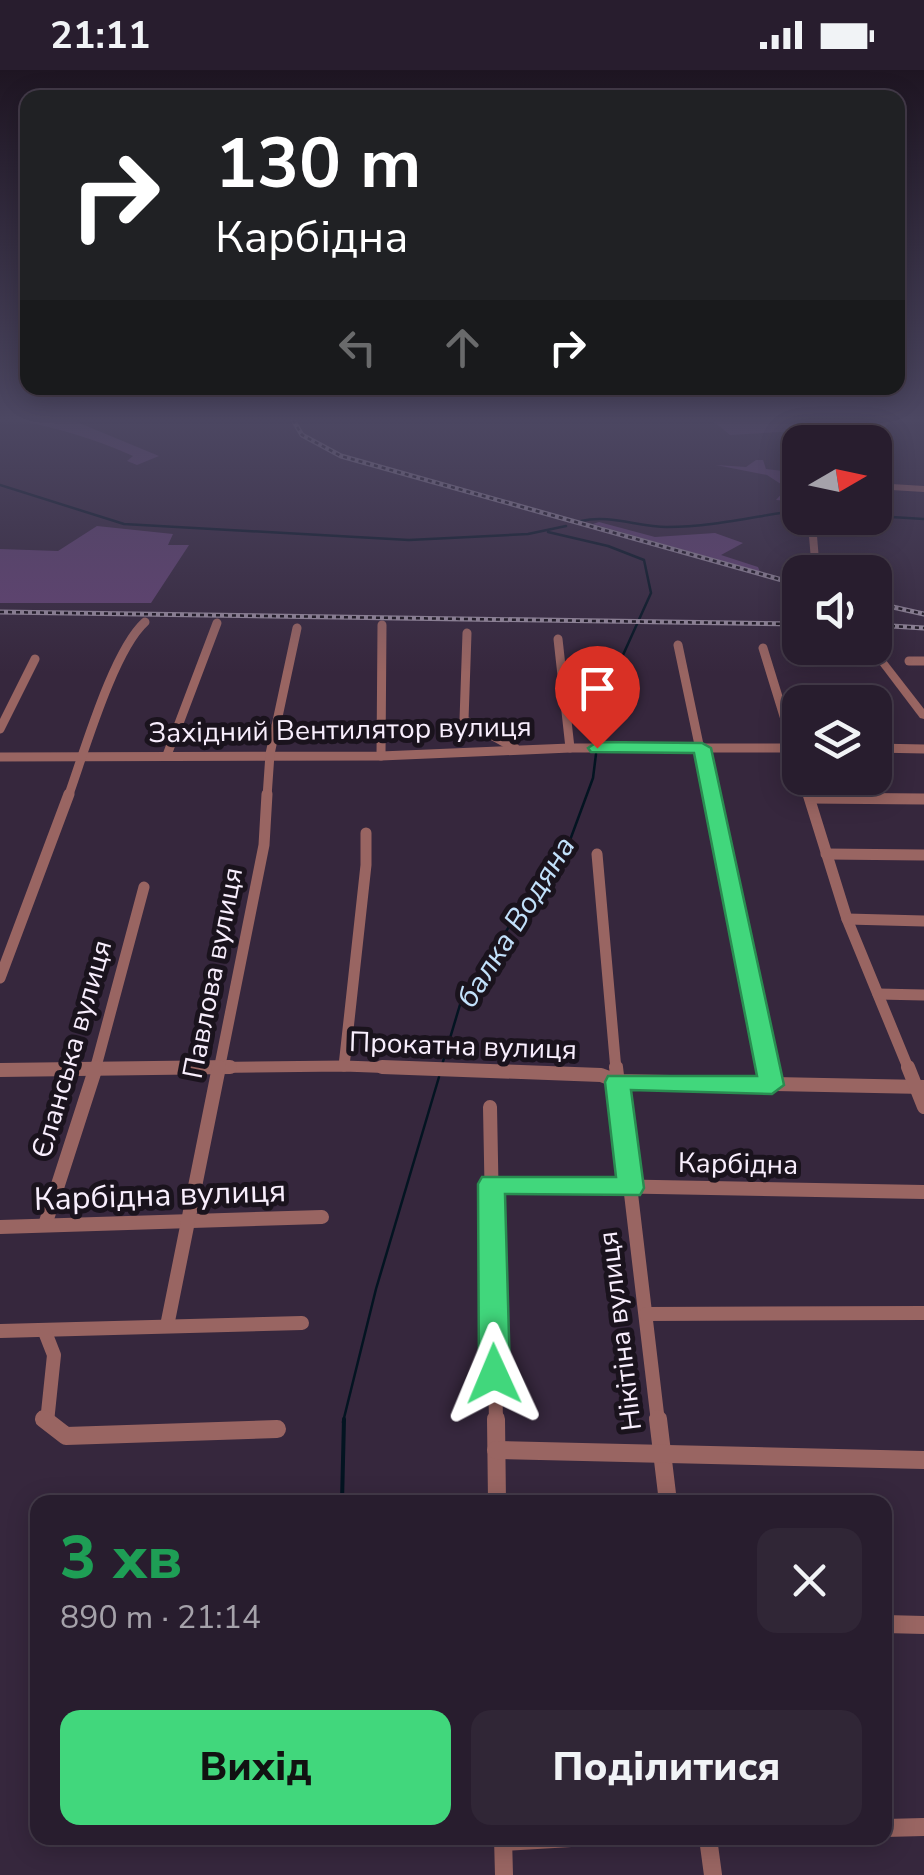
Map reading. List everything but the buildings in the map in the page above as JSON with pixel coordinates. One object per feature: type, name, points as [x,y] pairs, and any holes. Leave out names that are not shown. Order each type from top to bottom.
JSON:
[{"type":"street","points":[[0,978],[82,756],[135,631],[146,622]]},
{"type":"street","points":[[168,755],[216,623]]},
{"type":"street","points":[[381,756],[382,625]]},
{"type":"street","name":"Павлова вулиця","points":[[167,1326],[264,845],[270,754],[297,628]]},
{"type":"street","points":[[467,633],[464,720],[519,750]]},
{"type":"street","points":[[558,639],[570,748]]},
{"type":"street","points":[[678,645],[772,1085]]},
{"type":"street","points":[[763,648],[782,704]]},
{"type":"street","points":[[0,729],[35,659]]},
{"type":"street","points":[[909,661],[924,662]]},
{"type":"street","points":[[888,665],[920,700],[924,716]]},
{"type":"street","name":"Західний Вентилятор вулиця","points":[[0,757],[381,756],[570,748],[782,748]]},
{"type":"street","points":[[892,748],[924,748]]},
{"type":"street","points":[[809,795],[847,919],[920,1087],[924,1107]]},
{"type":"street","points":[[810,798],[924,800]]},
{"type":"street","points":[[344,1066],[366,834]]},
{"type":"street","name":"Нікітіна вулиця","points":[[598,854],[617,1082],[667,1495]]},
{"type":"street","points":[[826,854],[924,856]]},
{"type":"street","name":"Єланська вулиця","points":[[45,1225],[96,1068],[144,887]]},
{"type":"street","points":[[847,919],[924,921]]},
{"type":"street","points":[[878,994],[924,995]]},
{"type":"street","name":"Прокатна вулиця","points":[[0,1070],[344,1066],[601,1076],[617,1082],[920,1087]]},
{"type":"street","points":[[490,1106],[497,1495]]},
{"type":"street","name":"Карбідна","points":[[491,1184],[924,1192]]},
{"type":"street","name":"Карбідна вулиця","points":[[0,1227],[322,1218]]},
{"type":"street","points":[[646,1314],[924,1313]]},
{"type":"street","points":[[0,1331],[302,1323]]},
{"type":"street","points":[[45,1332],[54,1355],[44,1420],[66,1436],[277,1429]]},
{"type":"street","points":[[496,1450],[924,1460]]},
{"type":"street","points":[[892,1624],[924,1626]]},
{"type":"street","points":[[892,1828],[924,1827]]},
{"type":"street","points":[[503,1845],[504,1875]]},
{"type":"street","points":[[709,1845],[712,1875]]},
{"type":"shaded area","points":[[599,522],[655,537],[715,533],[743,543],[721,555],[758,567],[760,572],[593,524]]},
{"type":"shaded area","points":[[97,526],[173,534],[168,545],[189,545],[151,603],[0,603],[0,549],[58,551]]},
{"type":"waterway","points":[[61,504],[124,524],[409,540],[528,534],[566,526]]},
{"type":"waterway","points":[[581,521],[603,519],[684,527],[782,513]]},
{"type":"waterway","points":[[892,517],[924,519]]},
{"type":"waterway","name":"балка Водяна","points":[[548,532],[608,546],[644,560],[651,593],[604,697],[597,746]]},
{"type":"waterway","name":"балка Водяна","points":[[442,1065],[462,998],[528,898],[566,851],[593,778],[596,754]]},
{"type":"waterway","name":"балка Водяна","points":[[343,1422],[376,1289],[439,1077]]},
{"type":"waterway","name":"балка Водяна","points":[[342,1495],[344,1419]]},
{"type":"railway","points":[[513,504],[782,580]]},
{"type":"railway","points":[[892,607],[924,614]]},
{"type":"railway","points":[[0,612],[782,624]]},
{"type":"railway","points":[[892,626],[924,628]]},
{"type":"route","points":[[494,1374],[491,1184],[631,1188],[617,1082],[772,1085],[702,748],[597,748]]}]
